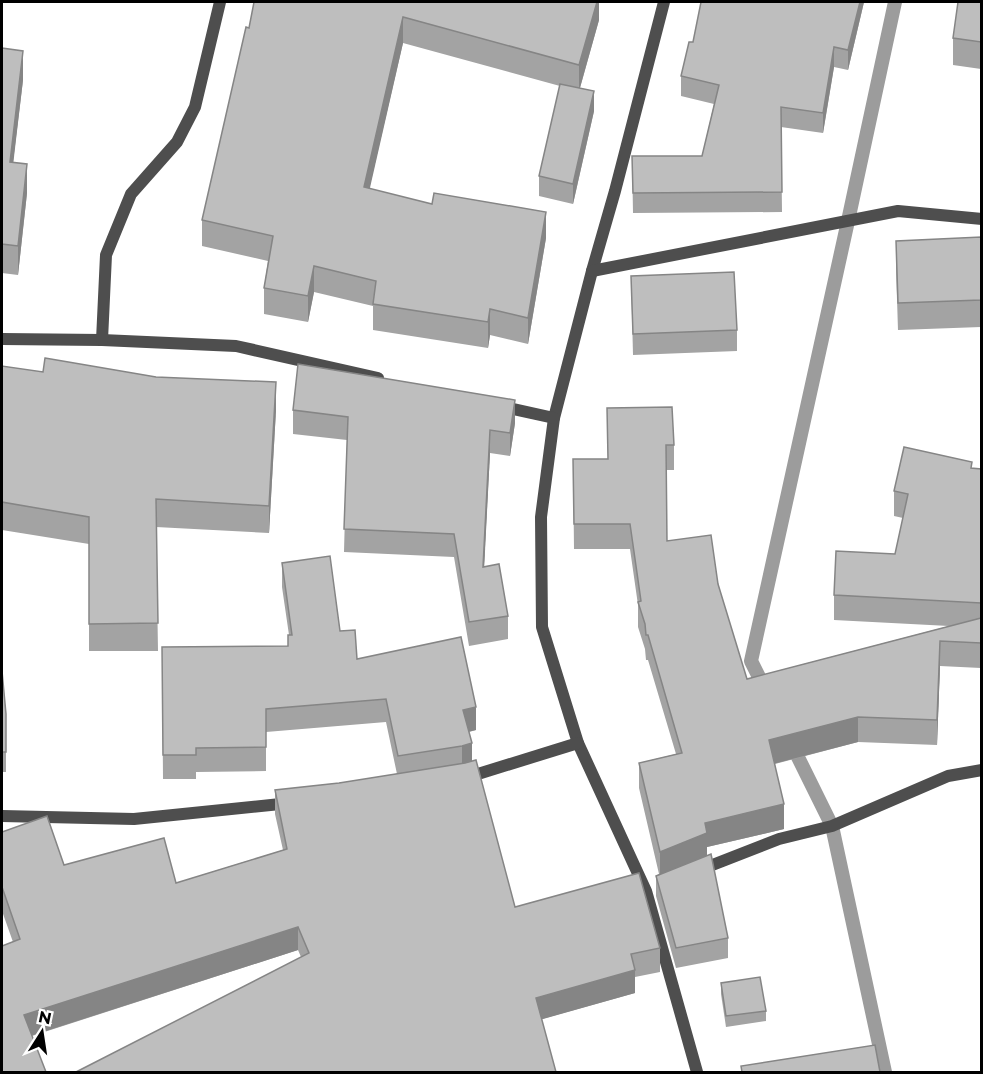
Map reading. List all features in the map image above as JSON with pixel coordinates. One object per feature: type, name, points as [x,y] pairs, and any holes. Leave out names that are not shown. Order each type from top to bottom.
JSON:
[{"type":"street","points":[[102,340],[106,255],[131,194],[177,142],[195,107],[220,2]]},
{"type":"street","points":[[664,2],[554,418],[541,517],[542,627],[578,743],[652,889],[697,1072]]},
{"type":"street","points":[[592,271],[898,211],[981,219]]},
{"type":"street","points":[[2,339],[236,345],[395,382]]},
{"type":"street","points":[[486,403],[554,418]]},
{"type":"street","points":[[452,780],[578,743]]},
{"type":"street","points":[[690,874],[779,839],[832,826],[948,776],[981,770]]},
{"type":"street","points":[[2,816],[134,819],[304,801]]},
{"type":"building","points":[[254,2],[597,2],[579,65],[403,17],[364,187],[432,204],[434,193],[546,212],[528,318],[490,309],[488,322],[373,304],[376,281],[314,266],[308,296],[264,288],[273,236],[202,220],[246,27],[249,28]]},
{"type":"building","points":[[701,2],[860,2],[848,50],[834,47],[823,113],[781,107],[782,192],[633,193],[632,156],[702,156],[719,85],[681,76],[689,42],[693,42]]},
{"type":"building","points":[[958,2],[981,2],[981,42],[953,38]]},
{"type":"building","points":[[2,48],[23,51],[10,162],[27,164],[18,246],[2,244]]},
{"type":"building","points":[[560,84],[594,91],[573,184],[539,176]]},
{"type":"building","points":[[981,237],[981,300],[898,303],[896,241]]},
{"type":"building","points":[[734,272],[737,330],[633,334],[631,276]]},
{"type":"building","points":[[45,358],[156,377],[276,382],[269,506],[156,499],[158,623],[89,624],[89,517],[2,502],[2,366],[43,372]]},
{"type":"building","points":[[298,364],[515,400],[510,433],[490,430],[483,567],[499,564],[508,616],[469,622],[454,534],[344,529],[348,417],[293,410]]},
{"type":"building","points":[[672,407],[674,445],[666,445],[667,541],[711,535],[718,584],[747,679],[981,618],[981,643],[940,641],[937,720],[858,717],[769,740],[784,804],[705,823],[707,833],[660,852],[639,763],[682,753],[638,602],[641,601],[630,524],[574,524],[573,459],[608,459],[607,408]]},
{"type":"building","points":[[904,447],[972,462],[971,468],[981,469],[981,603],[834,595],[836,551],[895,554],[908,494],[894,491]]},
{"type":"building","points":[[330,556],[340,631],[355,630],[357,659],[461,637],[476,707],[463,710],[472,743],[398,756],[386,699],[266,709],[266,747],[196,748],[196,755],[163,755],[162,647],[288,646],[288,635],[292,635],[282,563]]},
{"type":"building","points":[[2,671],[6,714],[6,752],[2,752]]},
{"type":"building","points":[[476,760],[515,907],[639,873],[660,948],[631,954],[635,970],[536,998],[556,1072],[76,1072],[309,953],[298,927],[24,1015],[46,1072],[2,1072],[2,946],[20,939],[2,887],[2,832],[47,816],[64,865],[164,838],[176,883],[287,849],[275,790],[339,783]]},
{"type":"building","points":[[711,854],[728,938],[676,948],[656,876]]},
{"type":"building","points":[[760,977],[766,1011],[726,1016],[721,983]]},
{"type":"building","points":[[875,1045],[880,1072],[742,1072],[741,1066]]},
{"type":"waterway","points":[[766,691],[751,661],[895,2]]},
{"type":"waterway","points":[[790,741],[832,826],[885,1072]]}]
